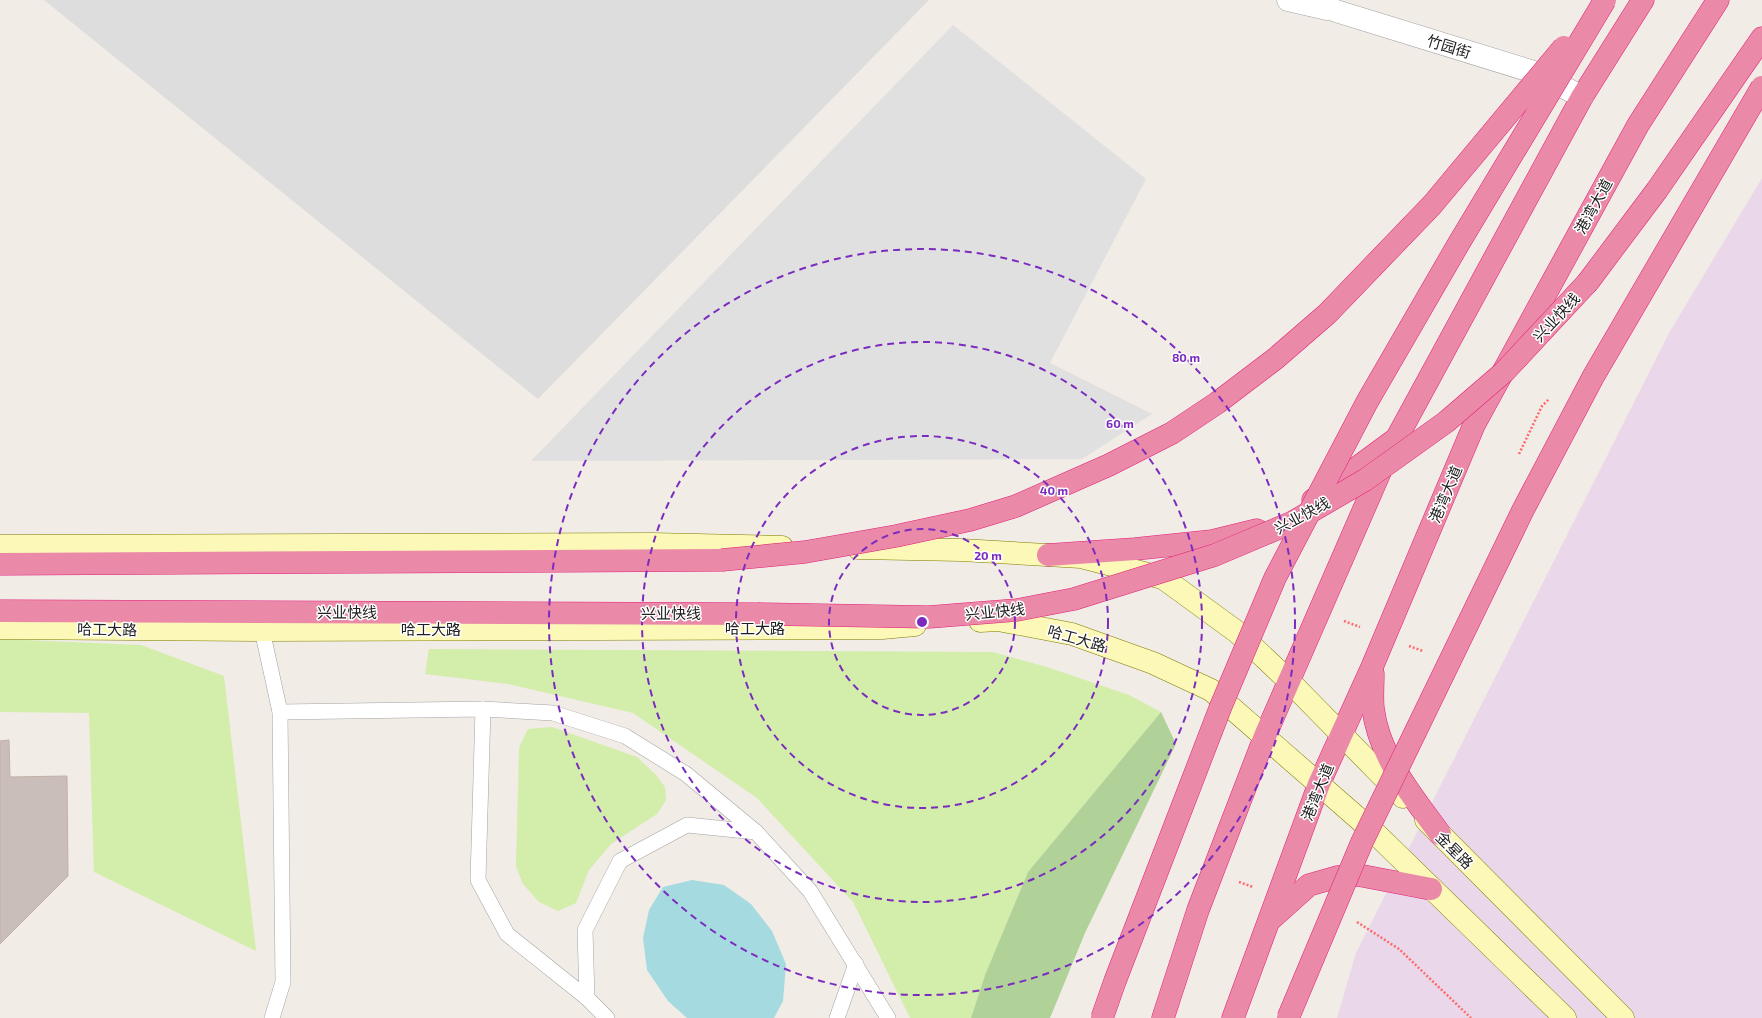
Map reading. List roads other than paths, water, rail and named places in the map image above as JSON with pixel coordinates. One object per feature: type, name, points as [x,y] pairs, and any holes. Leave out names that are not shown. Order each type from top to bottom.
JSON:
[{"type":"highway","points":[[0,564],[722,560],[805,552],[970,520],[1016,506],[1109,465],[1172,433],[1217,403],[1275,359],[1327,314],[1432,204],[1605,0]]},
{"type":"highway","points":[[1102,1018],[1221,706],[1275,578],[1366,402],[1459,243],[1605,0]]},
{"type":"highway","points":[[1163,1018],[1198,910],[1265,736],[1387,456],[1582,96],[1643,0]]},
{"type":"highway","name":"港湾大道","points":[[1233,1018],[1319,784],[1372,667],[1474,425],[1638,125],[1718,0]]},
{"type":"highway","name":"兴业快线","points":[[0,610],[758,614],[930,617],[1017,610],[1074,599],[1131,583],[1215,555],[1293,522],[1365,480],[1446,422],[1504,372],[1588,282],[1657,190],[1762,38]]},
{"type":"highway","points":[[1288,1018],[1362,842],[1524,510],[1593,377],[1762,87]]},
{"type":"highway","points":[[1048,555],[1135,549],[1212,541],[1278,525],[1396,440]]},
{"type":"highway","points":[[1372,667],[1373,708],[1382,745],[1397,774],[1440,834]]},
{"type":"highway","points":[[1268,922],[1309,885],[1337,877],[1358,875],[1431,889]]},
{"type":"street","points":[[1288,0],[1336,11]]},
{"type":"street","name":"竹园街","points":[[1314,0],[1336,11],[1537,73],[1582,96]]},
{"type":"street","points":[[0,546],[652,544],[961,550],[1081,557],[1163,578],[1237,632],[1289,681]]},
{"type":"street","name":"哈工大路","points":[[0,628],[262,630],[882,628],[998,620],[1072,634],[1152,662],[1210,690],[1319,784]]},
{"type":"street","name":"金星路","points":[[1289,681],[1623,1018]]},
{"type":"street","points":[[1319,784],[1374,833],[1565,1018]]},
{"type":"lane","points":[[262,630],[280,712],[283,982],[272,1018]]},
{"type":"lane","points":[[280,712],[483,709],[553,713],[625,736],[686,774],[756,832],[810,891],[888,1018]]},
{"type":"lane","points":[[483,709],[478,880],[507,934],[587,998],[607,1018]]},
{"type":"lane","points":[[587,998],[585,930],[620,861],[687,825],[756,832]]},
{"type":"lane","points":[[837,1018],[856,964]]},
{"type":"water","points":[[692,880],[724,885],[751,904],[772,931],[786,964],[783,1001],[774,1018],[687,1018],[668,1001],[647,970],[643,938],[649,910],[663,887]]}]
